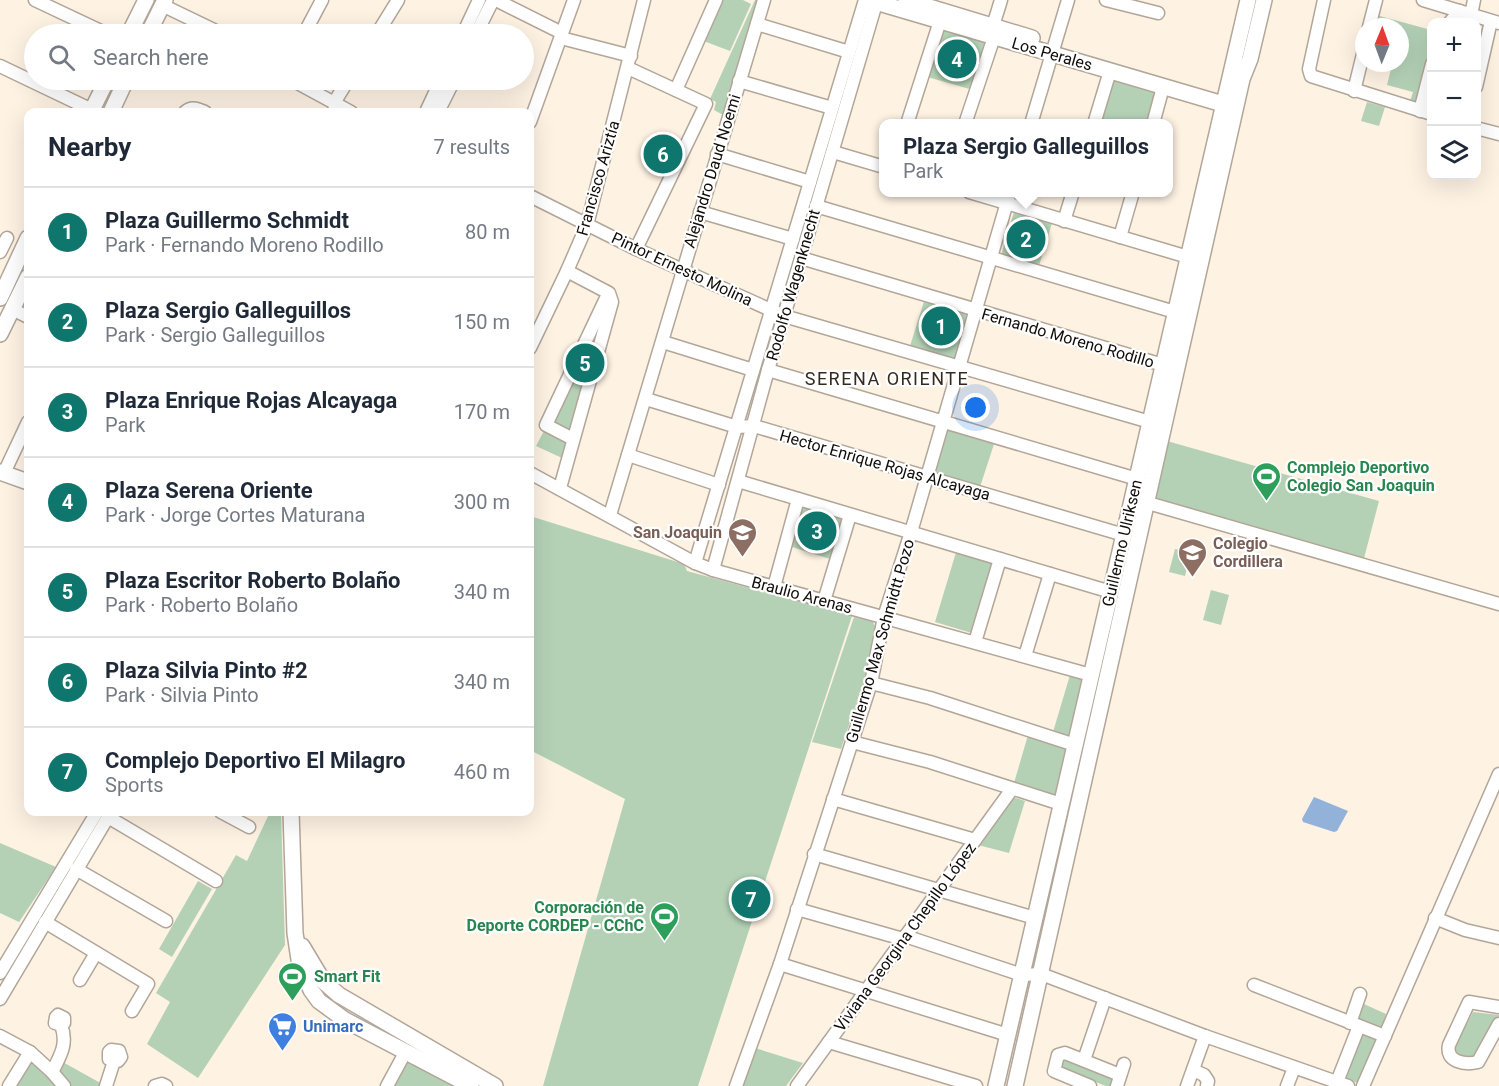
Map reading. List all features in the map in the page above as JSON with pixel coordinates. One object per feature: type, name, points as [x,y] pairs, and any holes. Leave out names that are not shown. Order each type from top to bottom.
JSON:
[{"type":"main road","points":[[134,24],[146,0]]},
{"type":"main road","name":"Los Perales","points":[[906,0],[993,31],[1230,101]]},
{"type":"main road","name":"Guillermo Ulriksen","points":[[1015,1086],[1148,503],[1230,101],[1248,0]]},
{"type":"main road","name":"Guillermo Ulriksen","points":[[996,1086],[1188,257],[1230,101],[1251,59],[1264,0]]},
{"type":"main road","name":"Los Perales","points":[[872,1],[937,10]]},
{"type":"main road","points":[[153,24],[163,3]]},
{"type":"main road","name":"Los Perales","points":[[1054,49],[1110,71],[1163,87],[1230,101]]},
{"type":"main road","points":[[93,108],[102,90]]},
{"type":"main road","points":[[113,108],[121,90]]},
{"type":"main road","points":[[0,298],[24,247]]},
{"type":"main road","points":[[0,334],[24,286]]},
{"type":"main road","points":[[2,473],[24,481]]},
{"type":"main road","points":[[291,816],[295,933],[300,966],[311,990],[319,1000],[345,1020],[471,1086]]},
{"type":"main road","points":[[295,933],[323,981],[339,994],[495,1086]]},
{"type":"street","points":[[35,0],[86,24]]},
{"type":"street","points":[[309,24],[322,0]]},
{"type":"street","points":[[382,24],[398,0]]},
{"type":"street","points":[[468,24],[479,0]]},
{"type":"street","points":[[482,24],[495,0],[561,35],[629,62],[676,90],[706,104],[636,249]]},
{"type":"street","points":[[534,111],[574,0]]},
{"type":"street","name":"Francisco Ariztía","points":[[534,340],[587,225],[644,0]]},
{"type":"street","points":[[676,90],[716,0]]},
{"type":"street","name":"Alejandro Daud Noemi","points":[[610,515],[764,0]]},
{"type":"street","points":[[966,119],[1000,0]]},
{"type":"street","points":[[1032,119],[1068,0]]},
{"type":"street","points":[[1106,0],[1158,13]]},
{"type":"street","points":[[1324,0],[1310,74],[1313,78],[1426,112],[1430,72]]},
{"type":"street","points":[[1371,18],[1376,0]]},
{"type":"street","points":[[1424,0],[1495,22],[1480,72]]},
{"type":"street","points":[[1457,18],[1465,13],[1474,0]]},
{"type":"street","name":"Rodolfo Wagenknecht","points":[[695,563],[849,52],[872,1]]},
{"type":"street","name":"Rodolfo Wagenknecht","points":[[713,570],[768,370],[833,152],[872,1]]},
{"type":"street","points":[[163,3],[203,24]]},
{"type":"street","points":[[908,119],[937,10]]},
{"type":"street","points":[[757,24],[849,52]]},
{"type":"street","points":[[0,66],[24,78]]},
{"type":"street","points":[[1095,119],[1110,71]]},
{"type":"street","points":[[1354,91],[1359,72]]},
{"type":"street","points":[[739,81],[832,108]]},
{"type":"street","points":[[1154,119],[1163,87]]},
{"type":"street","points":[[49,90],[86,108]]},
{"type":"street","points":[[306,90],[333,108]]},
{"type":"street","points":[[334,108],[336,98],[341,90]]},
{"type":"street","points":[[428,108],[436,90]]},
{"type":"street","points":[[440,108],[449,90]]},
{"type":"street","points":[[1481,129],[1499,134]]},
{"type":"street","points":[[833,152],[879,166]]},
{"type":"street","points":[[717,154],[810,182]]},
{"type":"street","points":[[1065,221],[1072,197]]},
{"type":"street","points":[[1120,237],[1131,197]]},
{"type":"street","name":"Pintor Ernesto Molina","points":[[534,198],[636,249],[784,316],[1150,422]]},
{"type":"street","points":[[1008,198],[1065,221],[1188,257]]},
{"type":"street","name":"Guillermo Max Schmidtt Pozo","points":[[736,1086],[780,964],[871,683],[884,617],[1008,198]]},
{"type":"street","points":[[816,206],[1175,312]]},
{"type":"street","points":[[700,212],[793,239]]},
{"type":"street","points":[[0,252],[7,238]]},
{"type":"street","name":"Fernando Moreno Rodillo","points":[[801,258],[1163,365]]},
{"type":"street","points":[[560,488],[612,302],[609,293],[567,271]]},
{"type":"street","points":[[573,439],[546,424],[609,293]]},
{"type":"street","points":[[12,309],[24,315]]},
{"type":"street","points":[[663,342],[753,370]]},
{"type":"street","points":[[768,370],[1137,479]]},
{"type":"street","name":"Hector Enrique Rojas Alcayaga","points":[[646,399],[736,427],[754,426],[1124,535]]},
{"type":"street","points":[[2,473],[24,430]]},
{"type":"street","points":[[628,455],[719,485]]},
{"type":"street","name":"Braulio Arenas","points":[[534,474],[695,563],[713,570],[1091,675]]},
{"type":"street","points":[[738,482],[1111,592]]},
{"type":"street","points":[[774,587],[798,499]]},
{"type":"street","points":[[1148,503],[1499,604]]},
{"type":"street","points":[[824,601],[850,515]]},
{"type":"street","points":[[975,642],[1000,559]]},
{"type":"street","points":[[1025,656],[1050,574]]},
{"type":"street","points":[[871,683],[930,698],[1075,745]]},
{"type":"street","points":[[852,742],[930,762],[1061,804]]},
{"type":"street","points":[[1363,1086],[1499,774]]},
{"type":"street","name":"Viviana Georgina Chepillo López","points":[[797,1086],[1012,789]]},
{"type":"street","points":[[833,799],[975,840]]},
{"type":"street","points":[[0,999],[76,869],[103,816]]},
{"type":"street","points":[[0,973],[5,952],[103,816]]},
{"type":"street","points":[[110,816],[216,881]]},
{"type":"street","points":[[228,816],[249,827]]},
{"type":"street","points":[[814,854],[1035,918]]},
{"type":"street","points":[[76,869],[166,921]]},
{"type":"street","points":[[797,909],[904,937],[1022,975],[1041,974],[1205,1036],[1342,1084],[1360,994]]},
{"type":"street","points":[[1435,918],[1465,930],[1499,939]]},
{"type":"street","points":[[45,922],[148,984],[132,1011]]},
{"type":"street","points":[[80,980],[96,953]]},
{"type":"street","points":[[780,964],[867,989],[1008,1035]]},
{"type":"street","points":[[1254,985],[1385,1036]]},
{"type":"street","points":[[1084,1060],[1105,998]]},
{"type":"street","points":[[1499,1007],[1468,1002],[1449,1045],[1450,1056],[1458,1062],[1470,1064],[1478,1062],[1499,1024]]},
{"type":"street","points":[[52,1072],[66,1037],[62,1025]]},
{"type":"street","points":[[0,1036],[30,1052],[64,1086]]},
{"type":"street","points":[[1187,1086],[1205,1036]]},
{"type":"street","points":[[829,1042],[976,1086]]},
{"type":"street","points":[[387,1086],[406,1051]]},
{"type":"street","points":[[9,1086],[30,1052]]},
{"type":"street","points":[[1090,1086],[1054,1071],[1058,1055],[1061,1053],[1084,1060],[1120,1075]]},
{"type":"street","points":[[106,1086],[114,1061]]},
{"type":"street","points":[[1287,1086],[1294,1068]]},
{"type":"street","points":[[1193,1070],[1204,1076],[1208,1081],[1207,1086]]},
{"type":"street","points":[[156,1086],[162,1084],[166,1086]]},
{"type":"green space","points":[[718,0],[743,0],[751,4],[730,51],[701,40]]},
{"type":"green space","points":[[755,0],[760,0],[723,115],[714,110],[716,102],[710,99]]},
{"type":"green space","points":[[1409,24],[1427,29],[1427,68],[1418,104],[1410,102],[1413,92],[1387,85],[1390,72],[1409,72]]},
{"type":"green space","points":[[940,29],[989,42],[973,90],[924,76]]},
{"type":"green space","points":[[1114,80],[1157,92],[1149,119],[1102,119]]},
{"type":"green space","points":[[1367,102],[1385,107],[1379,126],[1361,121]]},
{"type":"green space","points":[[656,133],[684,147],[672,171],[644,159]]},
{"type":"green space","points":[[1014,212],[1052,223],[1039,266],[1001,255]]},
{"type":"green space","points":[[609,298],[572,436],[548,424]]},
{"type":"green space","points":[[925,298],[969,312],[956,359],[910,346]]},
{"type":"green space","points":[[947,428],[995,441],[979,490],[934,474]]},
{"type":"green space","points":[[545,429],[569,441],[562,458],[536,446]]},
{"type":"green space","name":"Complejo Deportivo Colegio San Joaquin","points":[[1167,441],[1379,501],[1363,562],[1153,502]]},
{"type":"green space","points":[[801,504],[845,517],[833,560],[789,546]]},
{"type":"green space","name":"Corporación de Deporte CORDEP - CChC","points":[[534,517],[684,564],[687,571],[852,616],[698,1086],[543,1086],[625,799],[534,752]]},
{"type":"green space","points":[[957,549],[996,561],[975,634],[935,622]]},
{"type":"green space","points":[[1175,549],[1191,552],[1185,576],[1169,572]]},
{"type":"green space","points":[[1211,590],[1229,595],[1221,625],[1203,620]]},
{"type":"green space","points":[[854,617],[873,622],[875,626],[864,680],[841,749],[812,742]]},
{"type":"green space","points":[[1070,675],[1084,680],[1070,736],[1053,732]]},
{"type":"green space","points":[[1028,735],[1064,747],[1069,751],[1059,792],[1054,795],[1014,783]]},
{"type":"green space","points":[[1013,797],[1025,801],[1009,853],[978,845]]},
{"type":"green space","points":[[268,816],[281,816],[285,945],[198,1078],[147,1044],[170,1002],[156,993],[236,855],[247,861]]},
{"type":"green space","points":[[0,843],[56,867],[19,922],[0,913]]},
{"type":"green space","points":[[198,881],[212,889],[172,957],[159,949]]},
{"type":"green space","points":[[1364,1004],[1386,1014],[1382,1027],[1358,1021]]},
{"type":"green space","points":[[1473,1012],[1499,1015],[1499,1017],[1475,1060],[1462,1060],[1454,1048]]},
{"type":"green space","points":[[1361,1034],[1376,1040],[1358,1083],[1346,1079]]},
{"type":"green space","points":[[752,1047],[803,1063],[786,1086],[742,1086]]},
{"type":"green space","points":[[410,1057],[462,1086],[394,1086]]},
{"type":"green space","points":[[1064,1057],[1118,1079],[1115,1086],[1106,1086],[1059,1068]]},
{"type":"green space","points":[[29,1058],[60,1086],[12,1086]]},
{"type":"green space","points":[[61,1061],[104,1085],[70,1086],[57,1069]]},
{"type":"water","points":[[1314,797],[1348,811],[1337,831],[1303,822],[1302,819]]},
{"type":"place","name":"Plaza Serena Oriente","points":[[957,59]]},
{"type":"place","name":"Plaza Silvia Pinto #2","points":[[663,154]]},
{"type":"place","name":"Plaza Sergio Galleguillos","points":[[1026,239]]},
{"type":"place","name":"Plaza Guillermo Schmidt","points":[[941,326]]},
{"type":"place","name":"Plaza Escritor Roberto Bolaño","points":[[585,363]]},
{"type":"place","name":"Complejo Deportivo Colegio San Joaquin","points":[[1266,502]]},
{"type":"place","name":"Plaza Enrique Rojas Alcayaga","points":[[817,531]]},
{"type":"place","name":"San Joaquin","points":[[743,558]]},
{"type":"place","name":"Colegio Cordillera","points":[[1192,578]]},
{"type":"place","name":"Complejo Deportivo El Milagro","points":[[751,899]]},
{"type":"place","name":"Corporación de Deporte CORDEP - CChC","points":[[665,942]]},
{"type":"place","name":"Smart Fit","points":[[293,1002]]},
{"type":"place","name":"Unimarc","points":[[282,1052]]},
{"type":"district","name":"SERENA ORIENTE","points":[[887,378]]}]
